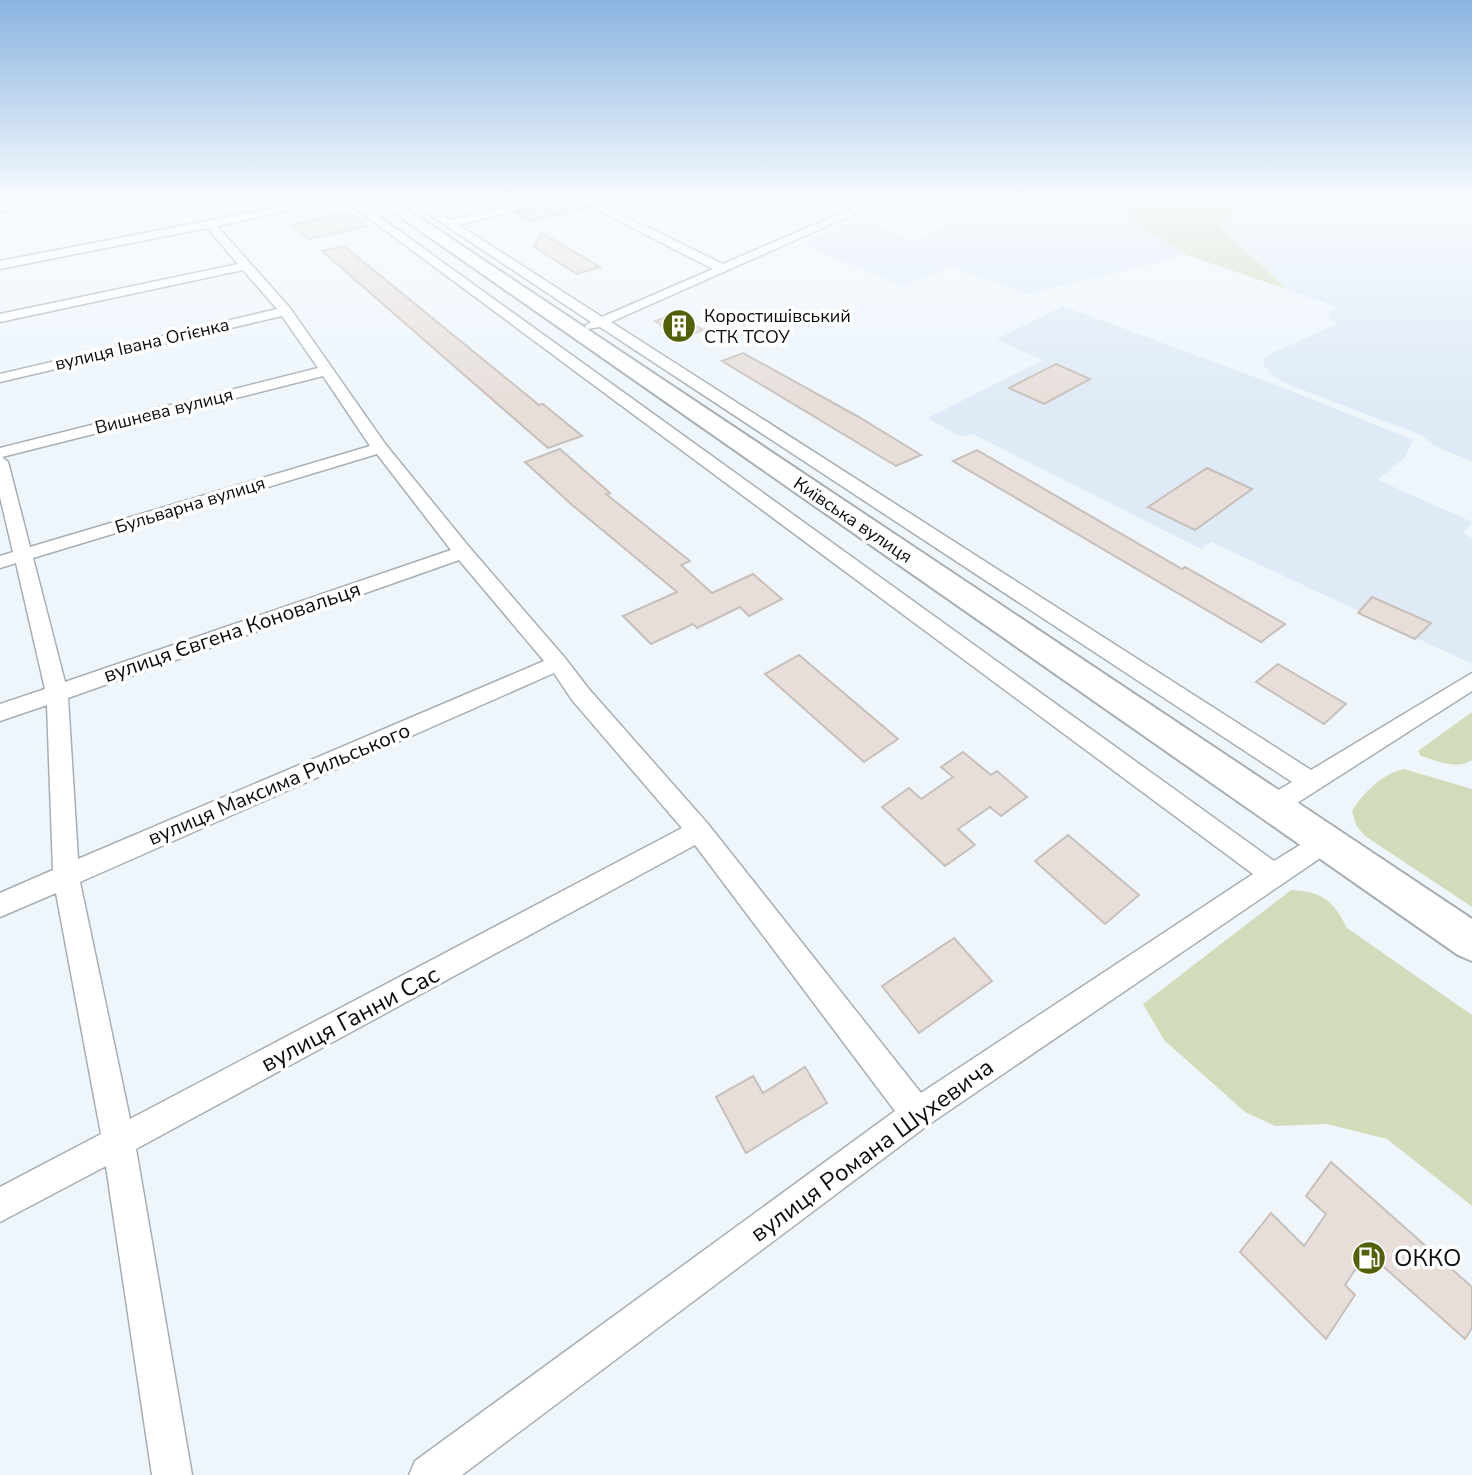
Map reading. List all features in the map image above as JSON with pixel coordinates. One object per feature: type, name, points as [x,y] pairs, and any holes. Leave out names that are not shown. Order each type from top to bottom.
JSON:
[{"type":"main road","name":"Київська вулиця","points":[[482,268],[1326,840],[1472,942]]},
{"type":"street","points":[[0,318],[235,268]]},
{"type":"street","points":[[246,268],[285,311],[380,448],[463,552],[558,663],[580,694],[699,831],[917,1114]]},
{"type":"street","points":[[442,268],[1274,875]]},
{"type":"street","points":[[517,268],[1311,782]]},
{"type":"street","points":[[576,333],[723,269]]},
{"type":"street","name":"вулиця Івана Огієнка","points":[[0,378],[285,311]]},
{"type":"street","name":"Вишнева вулиця","points":[[0,453],[328,370]]},
{"type":"street","name":"Бульварна вулиця","points":[[12,559],[380,448]]},
{"type":"street","points":[[0,462],[12,559],[57,692],[65,877],[119,1143],[172,1475]]},
{"type":"street","name":"вулиця Євгена Коновальця","points":[[0,713],[463,552]]},
{"type":"street","name":"вулиця Максима Рильського","points":[[0,905],[558,663]]},
{"type":"street","points":[[1274,805],[1472,681]]},
{"type":"street","name":"вулиця Ганни Сас","points":[[0,1205],[699,831]]},
{"type":"street","name":"вулиця Романа Шухевича","points":[[429,1475],[917,1114],[1326,840]]},
{"type":"shaded area","points":[[858,268],[949,268],[903,286]]},
{"type":"shaded area","points":[[953,268],[1135,268],[1030,294]]},
{"type":"shaded area","points":[[1264,268],[1472,268],[1472,461],[1436,447],[1421,435],[1287,384],[1271,374],[1263,364],[1264,358],[1337,324],[1329,319],[1328,313],[1336,307],[1286,289]]},
{"type":"shaded area","points":[[1063,306],[1268,382],[1413,440],[1405,457],[1378,480],[1472,522],[1463,533],[1472,538],[1472,664],[1211,542],[1201,549],[975,435],[959,436],[928,418],[1042,360],[996,339]]},
{"type":"green space","points":[[1224,268],[1264,268],[1286,289]]},
{"type":"green space","points":[[1472,712],[1472,760],[1453,764],[1421,756],[1418,751]]},
{"type":"green space","points":[[1404,769],[1472,789],[1472,907],[1365,836],[1356,825],[1352,811],[1362,797],[1381,779]]},
{"type":"green space","points":[[1291,890],[1326,899],[1347,928],[1472,1015],[1472,1206],[1387,1139],[1327,1124],[1275,1126],[1245,1112],[1164,1040],[1143,1004]]},
{"type":"building","points":[[341,268],[371,268],[539,405],[543,404],[582,436],[548,448]]},
{"type":"building","points":[[567,268],[597,268],[577,274]]},
{"type":"building","name":"Коростишівський СТК ТСОУ","points":[[676,314],[703,330],[681,338],[655,321]]},
{"type":"building","points":[[743,353],[859,417],[921,455],[896,466],[722,361]]},
{"type":"building","points":[[1056,364],[1090,379],[1044,404],[1009,388]]},
{"type":"building","points":[[560,449],[610,493],[606,494],[690,561],[681,565],[712,593],[753,574],[782,599],[749,616],[740,607],[697,628],[693,624],[651,644],[623,616],[677,592],[525,462]]},
{"type":"building","points":[[977,450],[1182,569],[1185,567],[1285,624],[1261,642],[953,461]]},
{"type":"building","points":[[1207,468],[1252,489],[1195,530],[1148,507]]},
{"type":"building","points":[[1372,597],[1431,623],[1415,639],[1358,613]]},
{"type":"building","points":[[799,655],[898,739],[864,762],[765,674]]},
{"type":"building","points":[[1278,664],[1346,704],[1324,724],[1256,682]]},
{"type":"building","points":[[963,752],[991,775],[997,771],[1027,797],[1001,816],[990,807],[958,829],[975,845],[945,866],[882,807],[909,788],[921,799],[953,777],[941,767]]},
{"type":"building","points":[[1068,835],[1139,895],[1105,924],[1035,861]]},
{"type":"building","points":[[954,938],[992,981],[919,1033],[882,986]]},
{"type":"building","points":[[805,1067],[827,1103],[746,1153],[716,1097],[753,1076],[763,1093]]},
{"type":"building","points":[[1331,1162],[1472,1287],[1472,1328],[1465,1339],[1367,1252],[1345,1285],[1355,1295],[1326,1339],[1240,1252],[1271,1213],[1304,1246],[1326,1214],[1306,1196]]},
{"type":"place","name":"Коростишівський СТК ТСОУ","points":[[679,326]]},
{"type":"place","name":"ОККО","points":[[1369,1258]]}]
